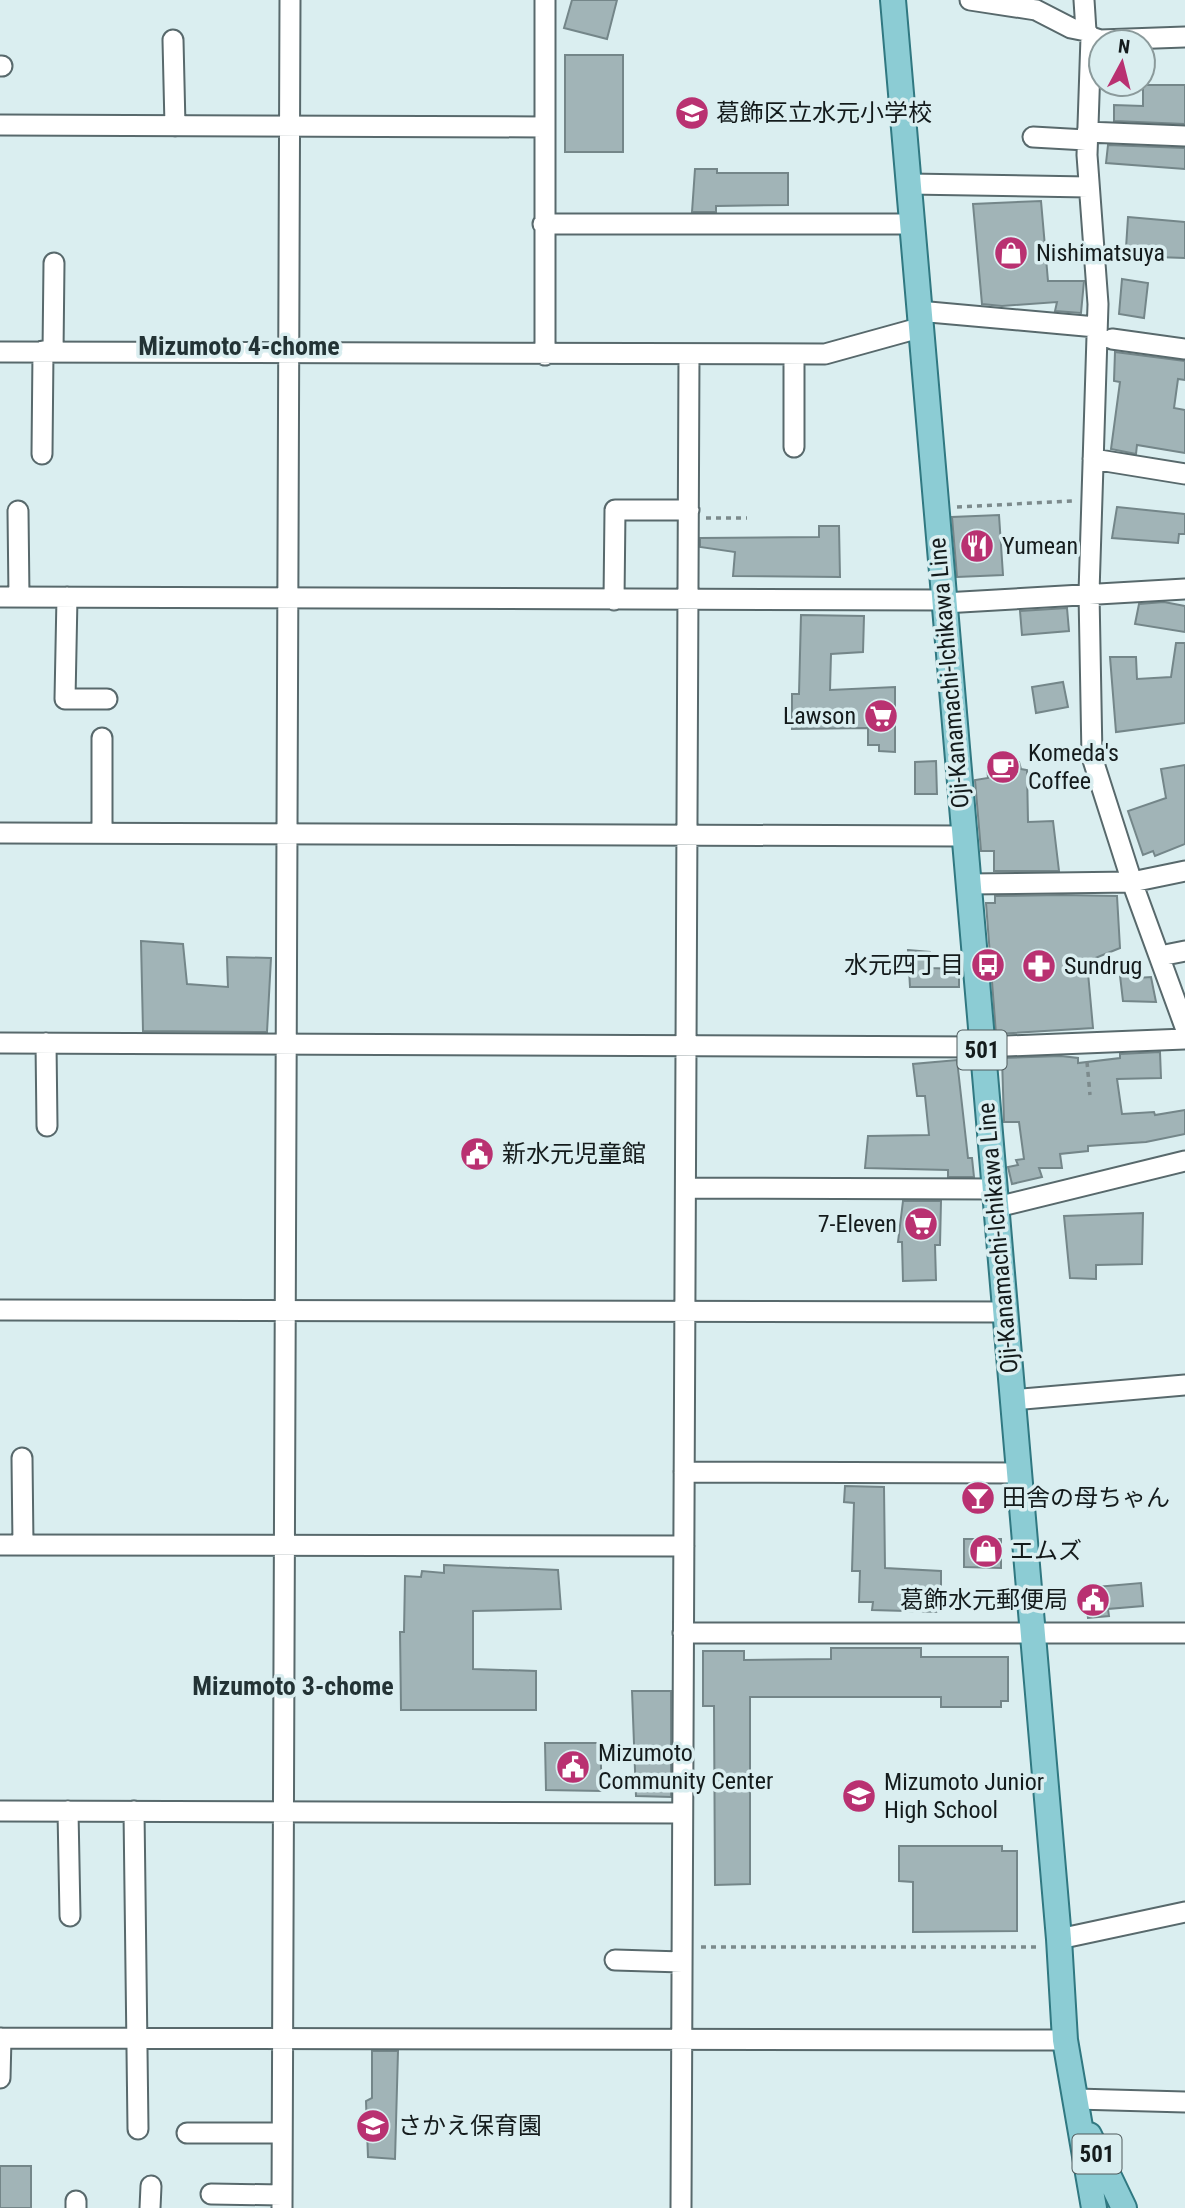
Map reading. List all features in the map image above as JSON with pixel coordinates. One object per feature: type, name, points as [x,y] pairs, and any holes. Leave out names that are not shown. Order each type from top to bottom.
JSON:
[{"type":"main road","name":"Oji-Kanamachi-Ichikawa Line","points":[[893,0],[996,1198],[1031,1633],[1051,1943],[1094,2208]]},
{"type":"main road","name":"Oji-Kanamachi-Ichikawa Line","points":[[1076,2099],[1103,2169],[1124,2208]]},
{"type":"street","points":[[211,2194],[282,2202],[290,0]]},
{"type":"street","points":[[545,0],[545,355]]},
{"type":"street","points":[[971,0],[1036,10],[1087,34]]},
{"type":"street","points":[[1084,0],[1087,28]]},
{"type":"street","points":[[1157,38],[1185,37]]},
{"type":"street","points":[[173,40],[174,126]]},
{"type":"street","points":[[1087,85],[1088,187],[1096,274],[1089,593],[1092,757],[1132,882],[1185,1027]]},
{"type":"street","points":[[0,125],[544,127]]},
{"type":"street","points":[[1033,137],[1185,135]]},
{"type":"street","points":[[909,184],[1088,187]]},
{"type":"street","points":[[543,224],[911,224]]},
{"type":"street","points":[[42,454],[54,263]]},
{"type":"street","points":[[0,352],[825,354],[919,319],[1096,327]]},
{"type":"street","points":[[1112,339],[1185,349]]},
{"type":"street","points":[[681,2208],[682,2041],[687,1954],[682,1812],[688,599],[694,514],[689,354]]},
{"type":"street","points":[[794,354],[794,447]]},
{"type":"street","points":[[1093,459],[1185,474]]},
{"type":"street","points":[[614,600],[615,510],[694,514]]},
{"type":"street","points":[[18,511],[9,597],[944,602],[1185,589]]},
{"type":"street","points":[[67,597],[65,699],[107,699]]},
{"type":"street","points":[[102,738],[102,833]]},
{"type":"street","points":[[0,833],[963,836]]},
{"type":"street","points":[[967,884],[1132,882],[1185,871]]},
{"type":"street","points":[[1160,956],[1185,951]]},
{"type":"street","points":[[0,1043],[982,1047],[1185,1039]]},
{"type":"street","points":[[46,1043],[47,1126]]},
{"type":"street","points":[[687,1188],[996,1198],[1185,1161]]},
{"type":"street","points":[[0,1310],[685,1312],[709,1309],[1005,1312]]},
{"type":"street","points":[[1012,1400],[1185,1385]]},
{"type":"street","points":[[22,1458],[23,1545]]},
{"type":"street","points":[[684,1472],[1018,1473]]},
{"type":"street","points":[[0,1545],[684,1546]]},
{"type":"street","points":[[683,1633],[1185,1633]]},
{"type":"street","points":[[0,1811],[682,1812]]},
{"type":"street","points":[[68,1811],[70,1916]]},
{"type":"street","points":[[134,1811],[138,2129]]},
{"type":"street","points":[[1051,1943],[1185,1912]]},
{"type":"street","points":[[615,1960],[687,1954]]},
{"type":"street","points":[[0,2078],[0,2038],[1065,2040]]},
{"type":"street","points":[[1076,2099],[1185,2102]]},
{"type":"street","points":[[187,2133],[281,2133]]},
{"type":"street","points":[[150,2208],[151,2186]]},
{"type":"path","points":[[936,505],[948,508],[1091,500]]},
{"type":"path","points":[[694,514],[747,518]]},
{"type":"path","points":[[1086,1043],[1090,1096]]},
{"type":"path","points":[[687,1954],[1051,1943]]},
{"type":"building","points":[[572,0],[617,0],[607,39],[564,28]]},
{"type":"building","points":[[565,55],[623,55],[623,152],[565,152]]},
{"type":"building","points":[[1157,85],[1185,85],[1185,124],[1114,121],[1114,105],[1143,106],[1143,98],[1157,98]]},
{"type":"building","points":[[1108,145],[1185,148],[1185,169],[1106,163]]},
{"type":"building","points":[[695,169],[717,169],[717,173],[788,173],[788,205],[716,206],[716,212],[692,212]]},
{"type":"building","name":"Nishimatsuya","points":[[1041,201],[1048,281],[1084,281],[1081,313],[1055,311],[1057,302],[1002,306],[982,304],[973,204]]},
{"type":"building","points":[[1128,217],[1185,222],[1185,258],[1157,257],[1159,252],[1126,248]]},
{"type":"building","points":[[1122,279],[1148,283],[1144,318],[1119,314]]},
{"type":"building","points":[[1115,352],[1185,361],[1185,380],[1178,379],[1174,408],[1185,410],[1185,453],[1137,445],[1136,454],[1111,449],[1120,382],[1114,381]]},
{"type":"building","points":[[1117,507],[1185,514],[1185,534],[1179,534],[1178,543],[1112,538]]},
{"type":"building","name":"Yumean","points":[[999,515],[1003,575],[957,577],[952,517]]},
{"type":"building","points":[[819,526],[839,526],[840,577],[733,576],[735,552],[700,547],[700,538],[819,537]]},
{"type":"building","points":[[1164,602],[1185,606],[1185,632],[1135,624],[1139,604]]},
{"type":"building","points":[[1067,608],[1069,631],[1022,635],[1020,611]]},
{"type":"building","points":[[801,615],[864,616],[863,652],[831,654],[830,690],[895,687],[895,752],[879,751],[879,745],[868,745],[868,728],[792,729],[792,694],[799,694]]},
{"type":"building","points":[[1176,643],[1185,643],[1185,723],[1116,732],[1110,657],[1136,657],[1137,679],[1171,677]]},
{"type":"building","points":[[1063,682],[1068,707],[1036,713],[1032,687]]},
{"type":"building","points":[[936,761],[937,794],[915,794],[915,762]]},
{"type":"building","points":[[1019,762],[1021,769],[1027,770],[1028,822],[1053,821],[1059,871],[994,871],[994,851],[981,851],[975,780],[988,778],[987,764]]},
{"type":"building","points":[[1185,765],[1185,844],[1155,856],[1153,851],[1143,855],[1128,811],[1166,798],[1161,769]]},
{"type":"building","name":"Sundrug","points":[[995,896],[1117,896],[1120,948],[1073,967],[1075,975],[1088,973],[1093,1028],[996,1034],[986,903],[995,903]]},
{"type":"building","points":[[141,941],[183,944],[187,984],[228,987],[227,957],[271,958],[267,1032],[143,1031]]},
{"type":"building","points":[[908,950],[930,952],[930,968],[959,969],[959,987],[910,987]]},
{"type":"building","points":[[1139,964],[1137,978],[1151,977],[1156,1002],[1123,1001],[1119,967]]},
{"type":"building","points":[[1160,1052],[1161,1078],[1117,1079],[1122,1114],[1154,1112],[1155,1115],[1185,1110],[1185,1134],[1146,1142],[1088,1146],[1088,1151],[1060,1154],[1062,1168],[1039,1168],[1042,1177],[1012,1184],[1008,1167],[1018,1165],[1016,1160],[1024,1159],[1019,1122],[1004,1122],[1002,1058],[1061,1056],[1078,1058],[1078,1063],[1120,1058],[1120,1054]]},
{"type":"building","points":[[957,1060],[968,1158],[972,1158],[974,1177],[948,1177],[948,1170],[865,1168],[868,1136],[929,1135],[925,1096],[917,1096],[913,1064]]},
{"type":"building","points":[[903,1201],[941,1201],[940,1245],[935,1245],[936,1280],[903,1281],[902,1242],[898,1242]]},
{"type":"building","points":[[1143,1213],[1142,1264],[1096,1265],[1096,1279],[1070,1278],[1064,1216]]},
{"type":"building","points":[[845,1486],[884,1487],[885,1568],[941,1571],[941,1612],[872,1610],[873,1602],[859,1602],[860,1571],[852,1571],[854,1503],[844,1502]]},
{"type":"building","points":[[964,1539],[1001,1539],[1001,1568],[964,1567]]},
{"type":"building","points":[[444,1565],[558,1570],[561,1609],[473,1611],[473,1669],[536,1671],[536,1710],[401,1710],[400,1632],[404,1632],[405,1576],[421,1577],[422,1571],[444,1573]]},
{"type":"building","points":[[1141,1583],[1143,1606],[1108,1609],[1109,1616],[1088,1618],[1085,1588]]},
{"type":"building","points":[[831,1648],[921,1648],[921,1657],[1008,1657],[1008,1701],[1001,1701],[1001,1707],[941,1707],[941,1697],[750,1697],[750,1884],[715,1885],[714,1706],[703,1706],[703,1651],[744,1651],[744,1660],[831,1659]]},
{"type":"building","points":[[632,1691],[671,1691],[671,1797],[636,1796]]},
{"type":"building","name":"Mizumoto Community Center","points":[[545,1743],[600,1743],[602,1791],[546,1790]]},
{"type":"building","points":[[899,1846],[1002,1846],[1002,1851],[1017,1851],[1017,1931],[913,1932],[913,1882],[899,1881]]},
{"type":"building","points":[[372,2051],[398,2051],[395,2159],[368,2157],[366,2101],[372,2098]]},
{"type":"building","points":[[0,2166],[31,2166],[31,2208],[0,2208]]},
{"type":"place","name":"葛飾区立水元小学校","points":[[692,113]]},
{"type":"place","name":"Nishimatsuya","points":[[1011,253]]},
{"type":"place","name":"Yumean","points":[[977,546]]},
{"type":"place","name":"Lawson","points":[[881,716]]},
{"type":"place","name":"Komeda's Coffee","points":[[1003,767]]},
{"type":"place","name":"水元四丁目","points":[[988,965]]},
{"type":"place","name":"Sundrug","points":[[1039,966]]},
{"type":"place","name":"新水元児童館","points":[[477,1154]]},
{"type":"place","name":"7-Eleven","points":[[921,1224]]},
{"type":"place","name":"田舎の母ちゃん","points":[[978,1498]]},
{"type":"place","name":"エムズ","points":[[986,1551]]},
{"type":"place","name":"葛飾水元郵便局","points":[[1093,1600]]},
{"type":"place","name":"Mizumoto Community Center","points":[[573,1767]]},
{"type":"place","name":"Mizumoto Junior High School","points":[[859,1796]]},
{"type":"place","name":"さかえ保育園","points":[[373,2126]]},
{"type":"district","name":"Mizumoto 4-chome","points":[[239,346]]},
{"type":"district","name":"Mizumoto 3-chome","points":[[293,1686]]}]
